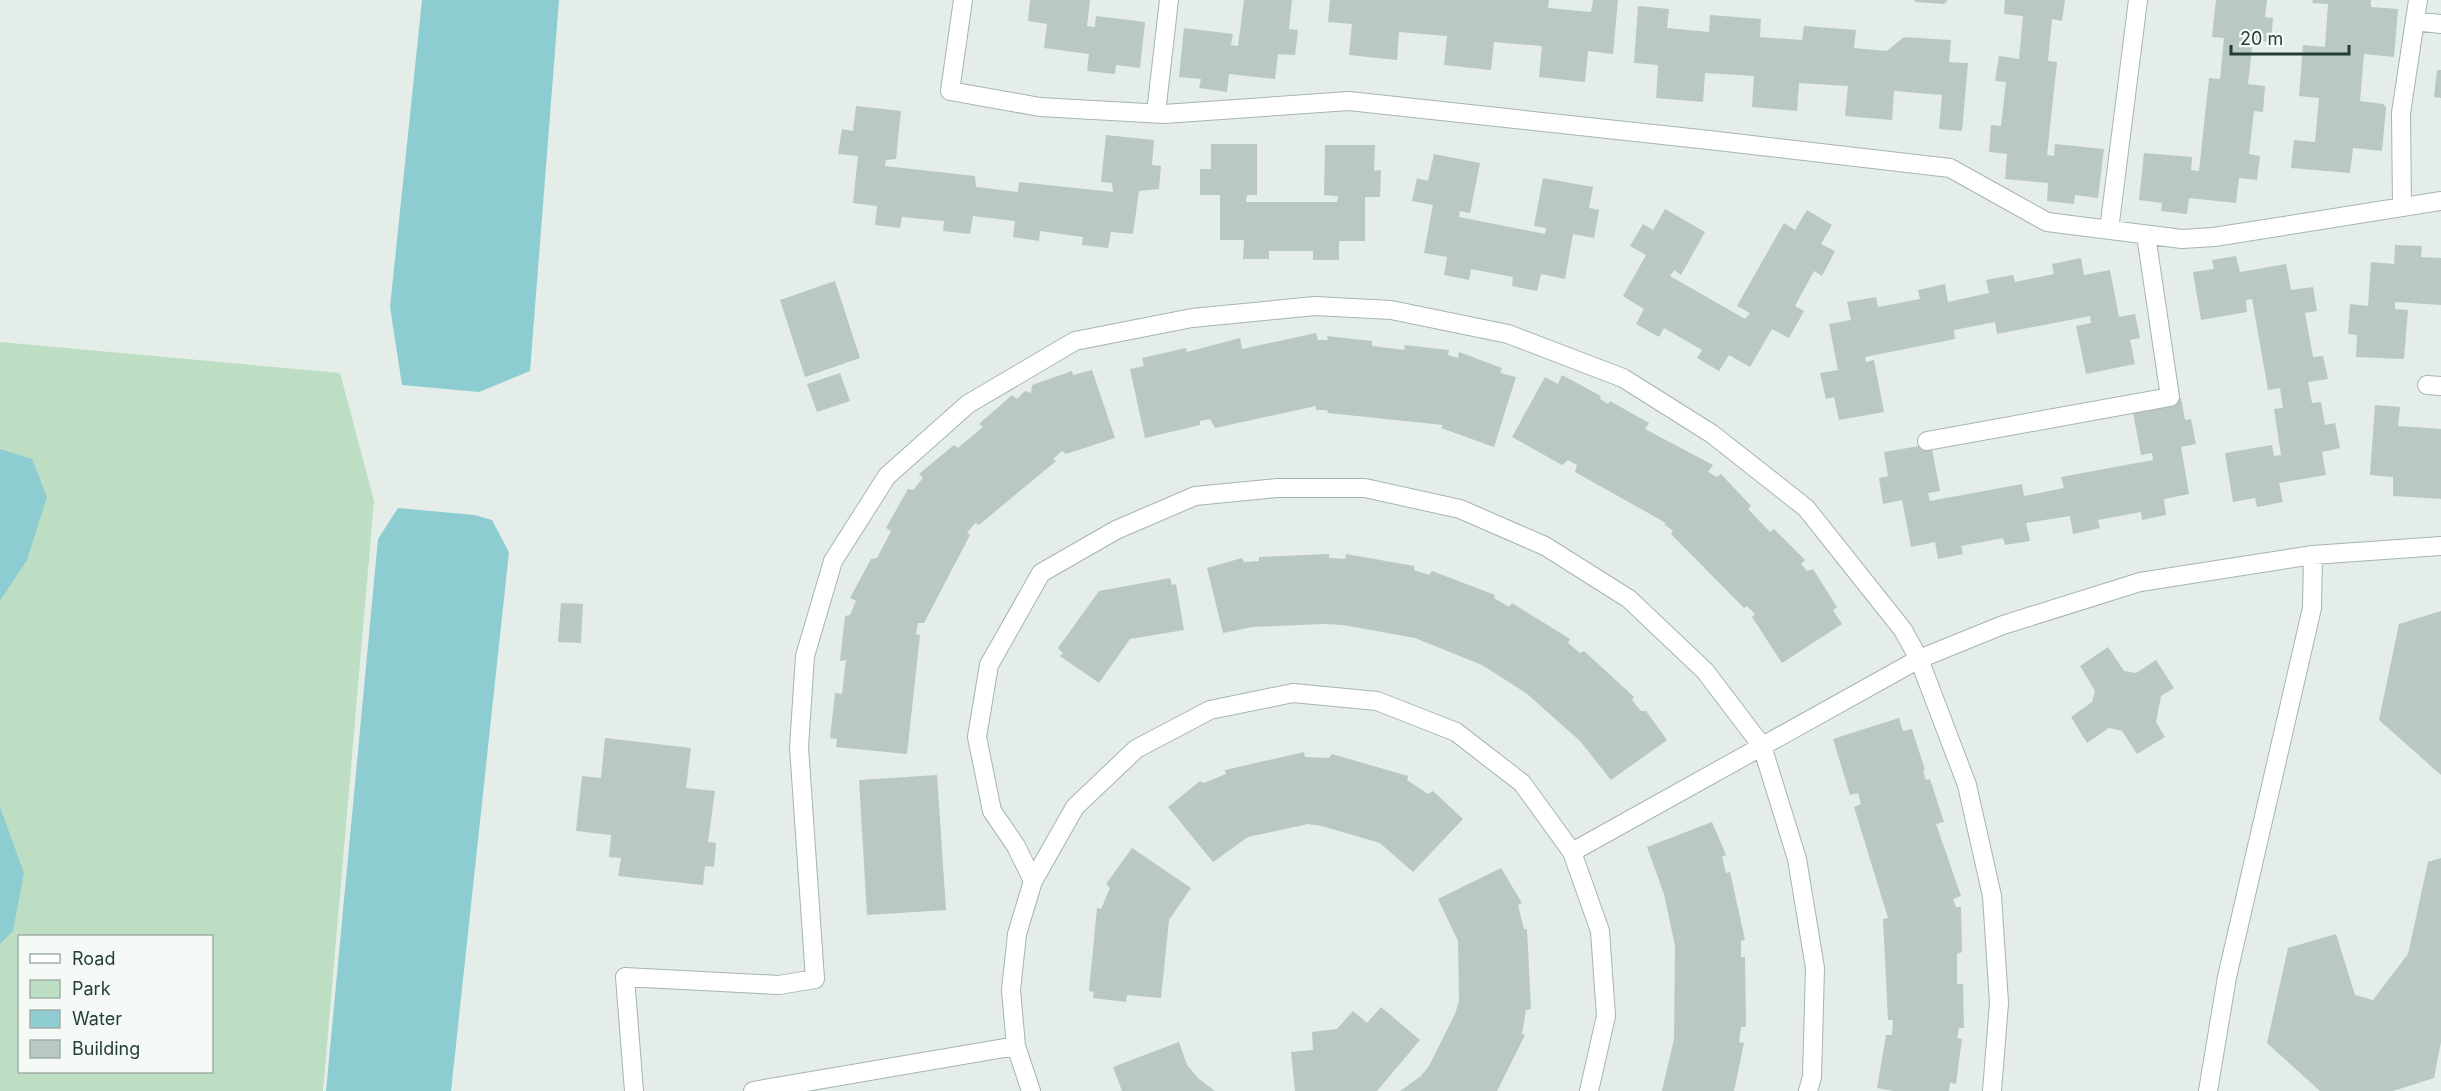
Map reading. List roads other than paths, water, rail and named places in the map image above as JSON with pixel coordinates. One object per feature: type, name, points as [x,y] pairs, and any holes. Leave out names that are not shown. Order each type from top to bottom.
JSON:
[{"type":"lane","points":[[963,0],[950,91],[1040,107],[1156,113],[1348,101],[1950,168],[2047,222],[2182,239],[2214,237],[2441,201]]},
{"type":"lane","points":[[1156,113],[1169,0]]},
{"type":"lane","points":[[2109,230],[2138,0]]},
{"type":"lane","points":[[2402,206],[2401,113],[2418,0]]},
{"type":"lane","points":[[2415,21],[2441,24]]},
{"type":"lane","points":[[1928,441],[2170,397],[2146,235]]},
{"type":"lane","points":[[634,1091],[625,977],[779,985],[815,979],[799,747],[805,656],[833,561],[887,476],[968,404],[1075,341],[1192,318],[1315,306],[1391,310],[1519,338],[1623,378],[1712,434],[1806,508],[1903,630],[1919,659],[1967,785],[1992,896],[1999,1003],[1992,1091]]},
{"type":"lane","points":[[1033,880],[1016,846],[992,811],[977,737],[988,665],[1041,573],[1116,530],[1195,496],[1277,488],[1365,488],[1460,509],[1545,546],[1629,599],[1705,671],[1762,746],[1797,859],[1815,968],[1812,1077],[1808,1091]]},
{"type":"lane","points":[[1572,852],[1919,659],[2003,625],[2140,582],[2313,555],[2441,546]]},
{"type":"lane","points":[[2208,1091],[2227,977],[2312,608],[2313,555]]},
{"type":"lane","points":[[1031,1091],[1016,1046],[1011,990],[1017,934],[1033,880],[1075,807],[1136,749],[1210,710],[1293,693],[1377,701],[1456,732],[1522,783],[1572,852],[1600,931],[1606,1016],[1589,1091]]},
{"type":"lane","points":[[753,1091],[804,1087],[1016,1046]]},
{"type":"water","points":[[422,0],[559,0],[530,371],[479,392],[402,385],[390,307]]},
{"type":"water","points":[[0,449],[32,459],[47,497],[27,560],[0,601]]},
{"type":"water","points":[[398,508],[474,515],[492,520],[509,552],[451,1091],[326,1091],[378,539]]},
{"type":"water","points":[[0,807],[24,873],[13,931],[0,944]]}]
